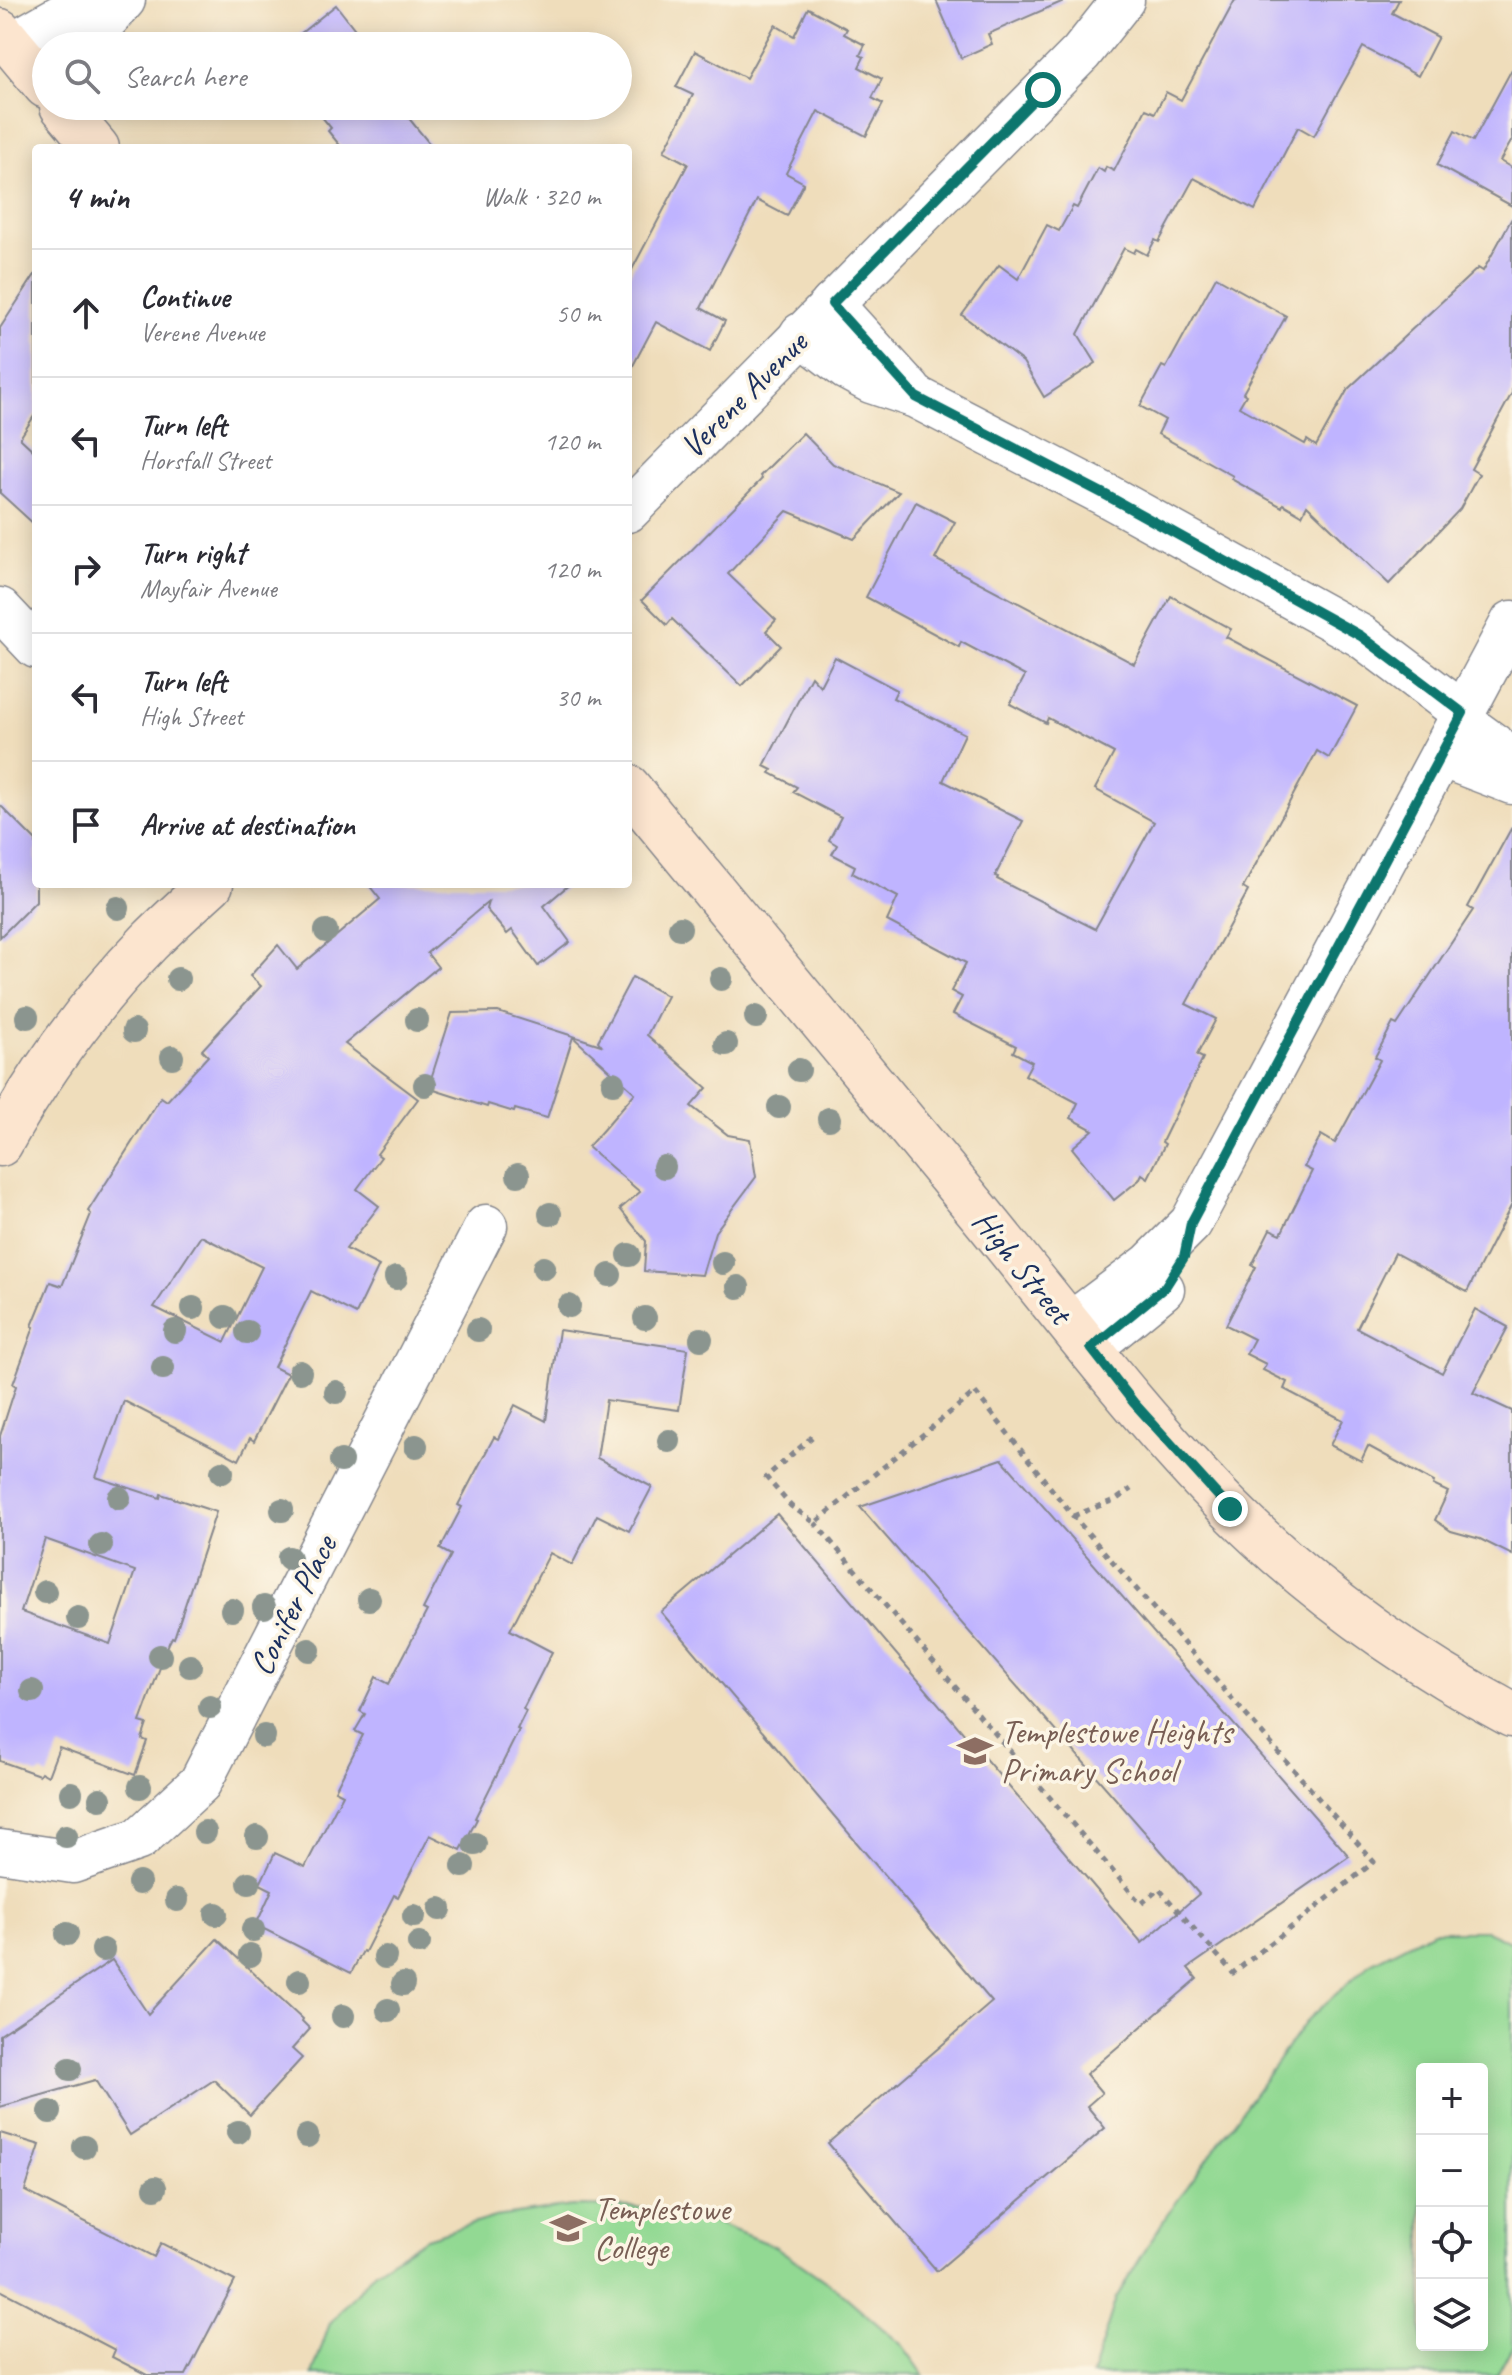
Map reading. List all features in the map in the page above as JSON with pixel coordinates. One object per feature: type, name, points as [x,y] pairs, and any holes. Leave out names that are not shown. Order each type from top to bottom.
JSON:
[{"type":"main road","points":[[5,37],[32,69]]},
{"type":"main road","points":[[74,120],[94,144]]},
{"type":"main road","name":"High Street","points":[[632,792],[1134,1403],[1230,1509],[1276,1552],[1378,1634],[1467,1691],[1512,1715]]},
{"type":"main road","points":[[0,1144],[17,1113],[76,1026],[148,943],[207,888]]},
{"type":"street","points":[[5,37],[89,0]]},
{"type":"street","points":[[95,32],[124,0]]},
{"type":"street","name":"Verene Avenue","points":[[632,507],[1081,53],[1123,0]]},
{"type":"street","points":[[832,304],[916,397]]},
{"type":"street","points":[[801,334],[847,369],[871,382],[916,397],[1104,494],[1361,636],[1468,704],[1512,758]]},
{"type":"street","points":[[0,609],[32,643]]},
{"type":"street","points":[[1081,1336],[1191,1223],[1512,622]]},
{"type":"street","points":[[1441,756],[1512,783]]},
{"type":"street","name":"Conifer Place","points":[[0,1851],[73,1862],[139,1839],[200,1783],[486,1226]]},
{"type":"path","points":[[812,1437],[766,1477],[791,1506],[815,1523],[1141,1904],[1159,1889],[1233,1973],[1374,1862],[1073,1516],[975,1392],[815,1523]]},
{"type":"path","points":[[1073,1516],[1117,1499],[1131,1489]]},
{"type":"green space","points":[[1433,1931],[1486,1931],[1512,1943],[1512,2347],[1497,2375],[1092,2375],[1116,2298],[1165,2218],[1308,2019],[1372,1962]]},
{"type":"green space","points":[[572,2206],[635,2207],[696,2215],[776,2247],[838,2290],[903,2346],[924,2375],[312,2375],[330,2323],[375,2271],[426,2238],[495,2217]]},
{"type":"building","points":[[936,0],[1066,0],[988,34],[992,44],[961,58]]},
{"type":"building","points":[[1235,0],[1399,0],[1392,13],[1438,37],[1418,76],[1363,47],[1314,136],[1298,127],[1255,210],[1194,178],[1159,242],[1155,240],[1147,255],[1136,249],[1134,253],[1124,248],[1078,334],[1096,363],[1044,397],[1023,362],[962,315],[999,265],[1018,279],[1047,225],[1059,231],[1073,206],[1077,208],[1098,168],[1104,172],[1106,167],[1114,171],[1146,109],[1155,113],[1166,92],[1181,100]]},
{"type":"building","points":[[336,5],[357,32],[302,32]]},
{"type":"building","points":[[808,8],[847,29],[844,34],[865,45],[859,67],[882,79],[872,98],[883,104],[866,136],[818,111],[786,173],[804,183],[787,216],[757,200],[701,308],[725,321],[710,351],[656,322],[632,367],[632,269],[688,164],[664,151],[693,95],[676,87],[695,51],[746,78],[775,25],[794,36]]},
{"type":"building","points":[[1512,69],[1512,140],[1500,161],[1512,168],[1512,206],[1437,165],[1455,131],[1473,141]]},
{"type":"building","points":[[324,120],[410,120],[430,144],[339,144],[328,131],[331,128]]},
{"type":"building","points":[[1512,218],[1512,393],[1471,469],[1479,474],[1460,509],[1389,584],[1307,505],[1302,515],[1231,479],[1233,476],[1158,434],[1165,420],[1140,406],[1162,366],[1166,368],[1216,277],[1286,316],[1243,393],[1246,395],[1239,407],[1305,444],[1307,440],[1316,446],[1348,389],[1478,268],[1483,271]]},
{"type":"building","points":[[32,279],[32,419],[20,438],[32,449],[32,522],[0,493],[0,328]]},
{"type":"building","points":[[803,433],[833,464],[899,492],[854,539],[787,511],[728,574],[776,620],[766,631],[781,646],[742,686],[672,619],[667,625],[642,600],[762,479],[760,476]]},
{"type":"building","points":[[916,502],[955,522],[935,559],[1134,664],[1171,596],[1231,629],[1226,637],[1357,706],[1329,758],[1317,751],[1243,888],[1248,891],[1186,1004],[1216,1019],[1197,1055],[1203,1058],[1148,1178],[1142,1174],[1114,1200],[1072,1148],[1093,1130],[1071,1118],[1078,1103],[1025,1075],[1032,1062],[1013,1052],[1016,1046],[953,1014],[962,997],[951,991],[966,963],[887,921],[898,897],[852,873],[855,866],[832,854],[837,845],[829,840],[841,817],[793,792],[797,787],[770,773],[772,770],[764,766],[811,676],[820,686],[835,657],[897,690],[893,698],[965,734],[943,781],[1023,821],[995,876],[997,879],[1095,929],[1154,822],[1095,789],[1114,753],[1048,718],[1046,723],[1010,704],[1025,676],[961,642],[959,647],[866,597]]},
{"type":"building","points":[[0,805],[32,837],[32,888],[36,888],[36,901],[0,937]]},
{"type":"building","points":[[1512,827],[1512,1204],[1467,1292],[1395,1253],[1357,1328],[1442,1373],[1475,1309],[1508,1327],[1473,1393],[1512,1411],[1512,1555],[1480,1539],[1451,1531],[1435,1520],[1448,1492],[1433,1485],[1434,1482],[1368,1446],[1361,1461],[1330,1445],[1343,1420],[1284,1389],[1287,1382],[1263,1370],[1266,1364],[1246,1354],[1254,1339],[1226,1325],[1256,1267],[1252,1265],[1270,1229],[1281,1234],[1312,1171],[1304,1167],[1321,1135],[1335,1143],[1380,1060],[1375,1057],[1393,1023],[1397,1025],[1473,910],[1468,907]]},
{"type":"building","points":[[371,888],[565,888],[544,906],[570,942],[538,966],[512,930],[507,934],[486,909],[488,902],[427,953],[438,967],[345,1044],[418,1099],[377,1154],[381,1157],[357,1189],[379,1206],[346,1249],[379,1266],[356,1314],[311,1291],[274,1367],[288,1374],[254,1441],[250,1438],[239,1460],[124,1401],[96,1477],[216,1512],[174,1638],[169,1643],[140,1722],[147,1724],[142,1739],[147,1741],[135,1775],[59,1747],[48,1776],[41,1772],[39,1775],[0,1761],[0,1436],[16,1386],[13,1384],[50,1282],[62,1286],[91,1214],[88,1211],[161,1097],[167,1101],[208,1056],[202,1050],[261,986],[250,976],[278,945],[297,969],[380,899]],"holes":[[[201,1236],[262,1267],[225,1342],[154,1307]],[[45,1539],[135,1571],[110,1644],[21,1612]]]},
{"type":"building","points":[[632,977],[667,996],[647,1035],[707,1088],[691,1106],[728,1135],[750,1139],[756,1177],[715,1232],[702,1275],[644,1271],[646,1241],[620,1209],[640,1192],[588,1147],[635,1093],[573,1037],[547,1118],[488,1104],[487,1107],[428,1088],[452,1013],[498,1012],[601,1045],[598,1041]]},
{"type":"building","points":[[559,1330],[688,1349],[679,1410],[606,1400],[597,1458],[652,1487],[629,1531],[597,1515],[572,1565],[550,1553],[510,1630],[552,1652],[523,1709],[526,1711],[519,1730],[477,1819],[461,1850],[430,1835],[398,1897],[394,1895],[351,1973],[256,1925],[272,1890],[260,1884],[275,1853],[305,1867],[343,1794],[335,1790],[363,1735],[355,1731],[365,1714],[360,1711],[376,1677],[389,1684],[427,1611],[423,1609],[451,1555],[440,1549],[462,1507],[458,1505],[494,1437],[498,1439],[515,1405],[546,1421]]},
{"type":"building","points":[[1002,1459],[1349,1856],[1188,1968],[1197,1979],[1086,2074],[1102,2093],[1087,2106],[1105,2128],[937,2271],[828,2143],[992,2002],[661,1612],[777,1514],[1142,1943],[1199,1894],[860,1507]]},
{"type":"building","points":[[217,1939],[310,2029],[292,2049],[302,2058],[250,2115],[214,2080],[130,2135],[95,2080],[0,2107],[0,2035],[112,1960],[148,2014]]},
{"type":"building","points":[[0,2133],[40,2145],[25,2191],[154,2257],[161,2243],[235,2281],[186,2375],[147,2375],[112,2357],[115,2350],[0,2290]]},
{"type":"place","name":"Templestowe Heights Primary School","points":[[975,1751]]},
{"type":"place","name":"Templestowe College","points":[[568,2228]]},
{"type":"route","points":[[1043,90],[832,304],[916,397],[1104,494],[1361,636],[1463,713],[1191,1223],[1184,1257],[1165,1287],[1091,1348],[1134,1403],[1230,1509]]}]
